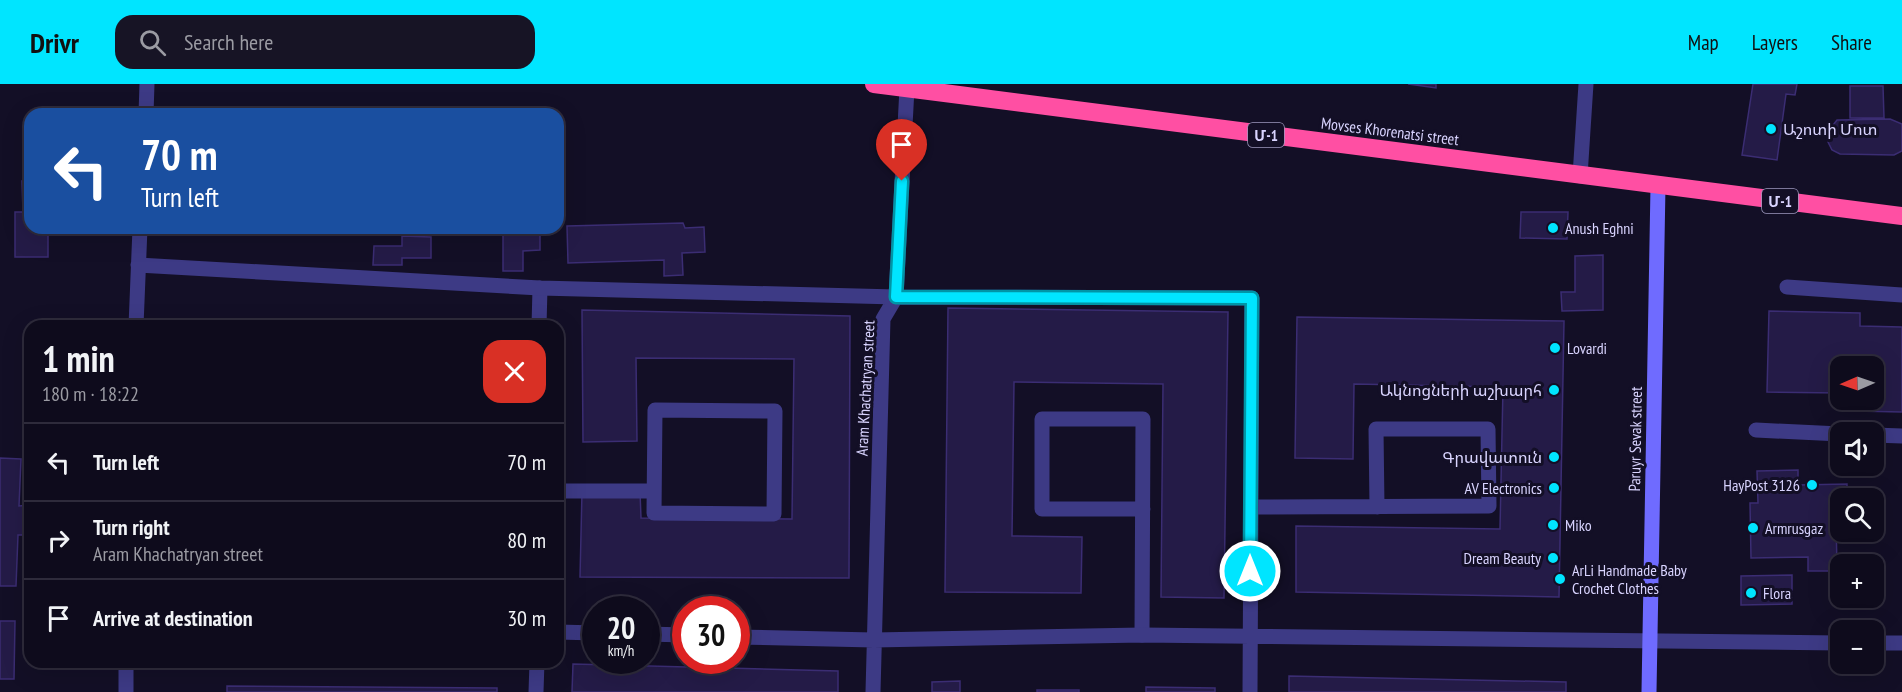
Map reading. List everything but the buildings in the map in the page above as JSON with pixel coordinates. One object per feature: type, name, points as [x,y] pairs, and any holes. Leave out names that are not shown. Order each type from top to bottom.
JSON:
[{"type":"highway","name":"Movses Khorenatsi street","points":[[874,84],[1902,216]]},
{"type":"street","points":[[146,108],[147,84]]},
{"type":"street","points":[[1580,176],[1586,84]]},
{"type":"street","name":"Aram Khachatryan street","points":[[873,692],[884,319],[896,297],[907,88]]},
{"type":"street","name":"Paruyr Sevak street","points":[[1648,692],[1658,186]]},
{"type":"street","points":[[136,320],[140,234]]},
{"type":"street","points":[[138,266],[540,288],[896,297],[1252,298],[1250,692]]},
{"type":"street","points":[[1787,287],[1902,296]]},
{"type":"street","points":[[539,320],[540,288]]},
{"type":"street","points":[[655,410],[775,411],[774,514],[654,513],[654,491],[655,410]]},
{"type":"street","points":[[1142,635],[1143,508],[1143,419],[1042,419],[1042,509],[1143,508]]},
{"type":"street","points":[[1251,507],[1377,507],[1489,506],[1488,429],[1377,429],[1377,507]]},
{"type":"street","points":[[1756,430],[1830,434]]},
{"type":"street","points":[[1884,435],[1902,436]]},
{"type":"street","points":[[564,491],[654,491]]},
{"type":"street","points":[[564,632],[582,633]]},
{"type":"street","points":[[750,637],[874,640],[1142,635],[1830,643]]},
{"type":"street","points":[[1884,643],[1902,643]]},
{"type":"street","points":[[126,668],[126,692]]},
{"type":"street","points":[[536,692],[537,668]]},
{"type":"place","name":"Աշոտի Մոտ","points":[[1771,129]]},
{"type":"place","name":"Anush Eghni","points":[[1553,228]]},
{"type":"place","name":"Lovardi","points":[[1555,348]]},
{"type":"place","name":"Ակնոցների աշխարհ","points":[[1554,390]]},
{"type":"place","name":"Գրավատուն","points":[[1554,457]]},
{"type":"place","name":"HayPost 3126","points":[[1812,485]]},
{"type":"place","name":"AV Electronics","points":[[1554,488]]},
{"type":"place","name":"Miko","points":[[1553,525]]},
{"type":"place","name":"Armrusgaz","points":[[1753,528]]},
{"type":"place","name":"Dream Beauty","points":[[1553,558]]},
{"type":"place","name":"ArLi Handmade Baby Crochet Clothes","points":[[1560,579]]},
{"type":"place","name":"Flora","points":[[1751,593]]},
{"type":"route","points":[[902,181],[896,297],[1252,298],[1250,571]]}]
